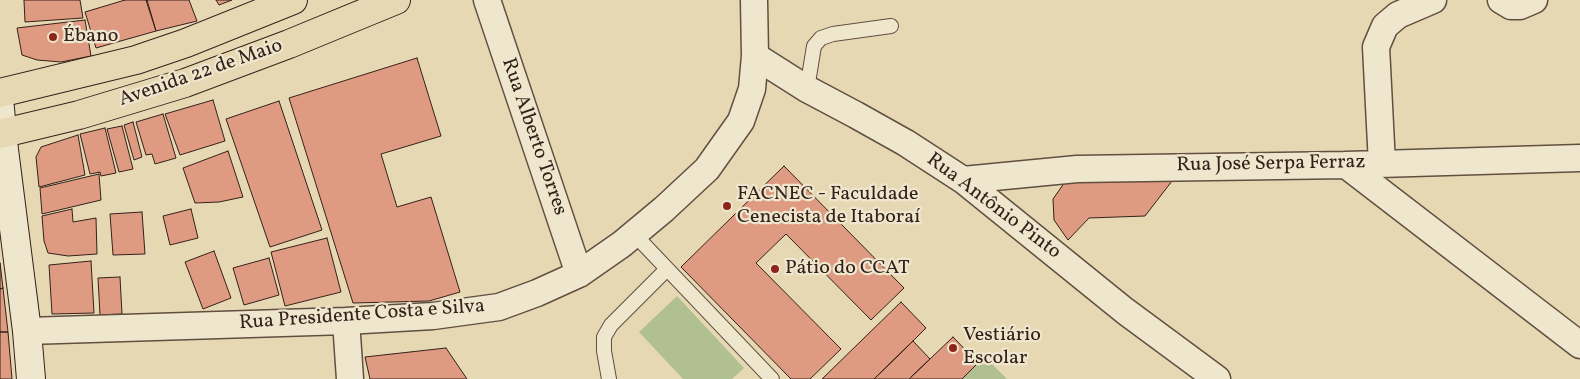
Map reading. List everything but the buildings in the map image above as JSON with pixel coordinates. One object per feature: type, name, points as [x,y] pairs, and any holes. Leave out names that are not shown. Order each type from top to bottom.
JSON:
[{"type":"main road","name":"Avenida 22 de Maio","points":[[0,93],[136,60],[186,44],[293,0]]},
{"type":"main road","name":"Avenida 22 de Maio","points":[[1,125],[79,115],[185,83],[289,44],[396,0]]},
{"type":"street","name":"Rua Alberto Torres","points":[[487,0],[579,274]]},
{"type":"street","name":"Rua Presidente Costa e Silva","points":[[27,331],[346,321],[433,316],[499,307],[537,293],[579,274],[664,210],[707,169],[741,121],[752,89],[755,56],[754,0]]},
{"type":"street","points":[[1382,164],[1376,47],[1385,26],[1398,15],[1433,0]]},
{"type":"street","points":[[1501,0],[1511,6],[1520,6],[1534,0]]},
{"type":"street","name":"Rua Antônio Pinto","points":[[755,56],[806,89],[856,114],[906,143],[963,180],[1125,310],[1217,379]]},
{"type":"street","points":[[1,125],[27,331],[31,379]]},
{"type":"street","name":"Rua José Serpa Ferraz","points":[[963,180],[1077,169],[1346,165],[1580,158]]},
{"type":"street","points":[[1346,165],[1580,345]]},
{"type":"street","points":[[346,321],[350,379]]},
{"type":"lane","points":[[806,89],[814,46],[821,38],[833,34],[892,26]]},
{"type":"lane","points":[[634,234],[772,379]]},
{"type":"lane","points":[[610,379],[604,351],[604,338],[611,325],[667,269]]},
{"type":"green space","points":[[677,296],[744,368],[732,379],[683,379],[639,332]]},
{"type":"green space","points":[[984,356],[1007,379],[962,379]]},
{"type":"place","name":"Ébano","points":[[53,37]]},
{"type":"place","name":"FACNEC - Faculdade Cenecista de Itaboraí","points":[[727,206]]},
{"type":"place","name":"Pátio do CCAT","points":[[775,269]]},
{"type":"place","name":"Vestiário Escolar","points":[[953,348]]}]
